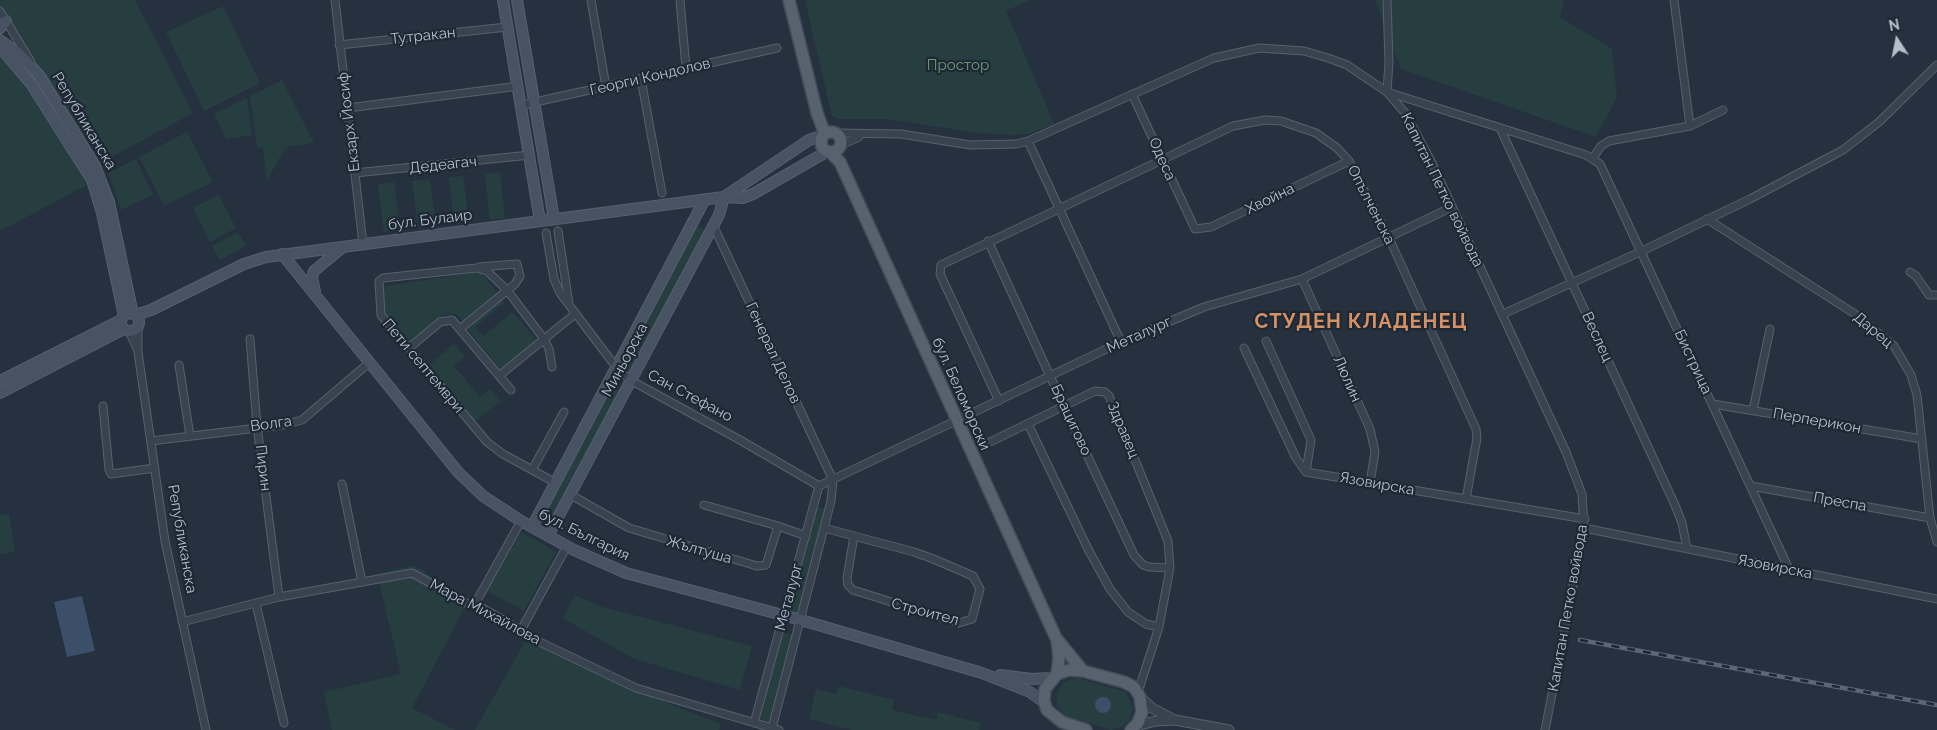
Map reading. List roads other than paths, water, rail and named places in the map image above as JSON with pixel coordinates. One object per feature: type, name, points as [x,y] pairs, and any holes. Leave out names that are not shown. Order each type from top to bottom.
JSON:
[{"type":"main road","points":[[503,0],[540,221]]},
{"type":"main road","points":[[517,0],[554,219]]},
{"type":"main road","points":[[789,0],[824,134],[822,145],[835,146],[830,132],[824,134]]},
{"type":"main road","points":[[0,40],[18,53],[39,75]]},
{"type":"main road","name":"Републиканска","points":[[0,47],[32,85],[99,185]]},
{"type":"main road","name":"Републиканска","points":[[39,75],[78,136],[99,185],[102,213],[130,322]]},
{"type":"main road","name":"бул. Булаир","points":[[724,197],[809,140],[824,134]]},
{"type":"main road","name":"бул. Булаир","points":[[0,393],[151,310],[244,264],[282,254],[705,199],[748,196],[835,146]]},
{"type":"main road","name":"бул. Беломорски","points":[[835,146],[840,162],[956,421],[1056,638],[1083,670]]},
{"type":"main road","name":"Миньорска","points":[[548,536],[713,226],[722,207],[724,197]]},
{"type":"main road","name":"Миньорска","points":[[532,527],[705,199]]},
{"type":"main road","points":[[315,294],[312,278],[314,271],[345,246]]},
{"type":"main road","name":"бул. България","points":[[282,254],[458,472],[484,496],[521,521],[567,546],[626,573],[801,620],[982,673],[1030,692],[1045,703]]},
{"type":"main road","name":"бул. Булаир","points":[[0,381],[130,322]]},
{"type":"main road","name":"бул. Беломорски","points":[[1045,703],[1045,692],[1054,676],[1059,657],[1056,638]]},
{"type":"main road","points":[[1054,676],[1069,670],[1083,670],[1128,684],[1139,695],[1142,712],[1133,729]]},
{"type":"main road","name":"бул. България","points":[[982,673],[1022,678],[1054,676]]},
{"type":"main road","points":[[1045,703],[1054,718],[1086,730]]},
{"type":"street","name":"Екзарх Йосиф","points":[[335,0],[363,244]]},
{"type":"street","points":[[591,0],[606,87]]},
{"type":"street","points":[[680,0],[686,68]]},
{"type":"street","points":[[1387,0],[1389,62],[1387,92],[1593,158],[1601,146],[1609,141],[1690,126],[1723,110]]},
{"type":"street","points":[[1674,0],[1690,126]]},
{"type":"street","name":"Републиканска","points":[[0,11],[3,24],[39,75]]},
{"type":"street","name":"Тутракан","points":[[339,44],[507,27]]},
{"type":"street","name":"Георги Кондолов","points":[[522,105],[778,48]]},
{"type":"street","name":"Капитан Петко войвода","points":[[835,146],[867,135],[901,134],[970,145],[1006,145],[1028,141],[1214,58],[1259,48],[1304,51],[1328,58],[1347,65],[1387,92],[1406,114],[1452,207],[1576,473],[1582,494],[1585,519],[1584,528],[1545,730]]},
{"type":"street","points":[[1503,314],[1640,252],[1758,195],[1863,136],[1937,66]]},
{"type":"street","points":[[641,79],[662,193]]},
{"type":"street","points":[[348,108],[518,86]]},
{"type":"street","name":"Одеса","points":[[1132,94],[1192,225]]},
{"type":"street","name":"Опълченска","points":[[999,401],[940,274],[939,268],[944,262],[1059,210],[1233,126],[1265,120],[1281,121],[1316,133],[1337,148],[1349,161],[1389,238],[1476,428],[1477,438],[1466,499]]},
{"type":"street","name":"Веслец","points":[[1500,128],[1675,505],[1682,523],[1687,549]]},
{"type":"street","name":"Капитан Петко войвода","points":[[835,146],[867,135]]},
{"type":"street","points":[[1028,141],[1121,342]]},
{"type":"street","name":"Дедеагач","points":[[355,174],[530,155]]},
{"type":"street","name":"Бистрица","points":[[1593,158],[1600,164],[1789,569]]},
{"type":"street","name":"Хвойна","points":[[1192,225],[1195,229],[1211,227],[1349,161]]},
{"type":"street","name":"Металург","points":[[754,723],[819,486],[1121,342],[1204,306],[1302,279],[1452,207]]},
{"type":"street","name":"Дарец","points":[[1707,219],[1855,314],[1894,346],[1911,375],[1917,395],[1930,518],[1937,542]]},
{"type":"street","name":"Генерал Делов","points":[[713,226],[833,480]]},
{"type":"street","name":"Сан Стефано","points":[[558,231],[569,306]]},
{"type":"street","name":"Сан Стефано","points":[[546,233],[556,286],[616,367],[630,380],[819,486]]},
{"type":"street","name":"Брацигово","points":[[988,241],[1134,555],[1149,567],[1170,564]]},
{"type":"street","points":[[461,328],[515,284],[520,276],[517,264],[477,268]]},
{"type":"street","points":[[477,268],[487,271],[506,290],[544,339],[549,349],[552,367]]},
{"type":"street","name":"Пети септември","points":[[477,268],[380,279],[378,286],[381,315],[486,442],[503,454],[556,483]]},
{"type":"street","points":[[1910,272],[1916,276],[1928,295],[1937,295]]},
{"type":"street","name":"Люлин","points":[[1302,279],[1370,429],[1375,452],[1370,483]]},
{"type":"street","points":[[500,375],[575,314]]},
{"type":"street","points":[[409,348],[445,320],[456,322],[511,390]]},
{"type":"street","name":"Републиканска","points":[[130,322],[138,352],[165,542],[206,730]]},
{"type":"street","points":[[1753,410],[1770,329]]},
{"type":"street","name":"Пирин","points":[[250,339],[257,426],[279,597]]},
{"type":"street","points":[[1266,341],[1311,440],[1306,472]]},
{"type":"street","points":[[1244,348],[1296,458],[1306,472]]},
{"type":"street","name":"Волга","points":[[151,441],[257,426],[282,425],[302,420],[370,362]]},
{"type":"street","points":[[179,365],[190,436]]},
{"type":"street","name":"Здравец","points":[[990,442],[1098,390],[1108,396],[1168,541],[1170,564]]},
{"type":"street","name":"Перперикон","points":[[1712,404],[1922,439]]},
{"type":"street","points":[[102,406],[111,474],[155,468]]},
{"type":"street","points":[[532,470],[564,412]]},
{"type":"street","points":[[1028,424],[1089,551],[1110,589],[1128,612],[1146,624],[1159,627]]},
{"type":"street","name":"Язовирска","points":[[1306,472],[1585,519]]},
{"type":"street","name":"Металург","points":[[776,729],[833,490],[833,480]]},
{"type":"street","points":[[342,484],[362,582]]},
{"type":"street","name":"Преспа","points":[[1751,486],[1930,518]]},
{"type":"street","name":"Жълтуша","points":[[571,495],[630,528],[757,566],[766,565],[778,526]]},
{"type":"street","points":[[704,505],[806,536]]},
{"type":"street","points":[[475,604],[521,521]]},
{"type":"street","name":"Строител","points":[[824,528],[854,536],[931,558],[973,576],[980,589],[972,619],[959,623],[853,590],[848,585],[847,578],[854,536]]},
{"type":"street","name":"Язовирска","points":[[1584,528],[1937,599]]},
{"type":"street","points":[[521,630],[567,546]]},
{"type":"street","points":[[1170,564],[1159,627],[1143,672],[1139,695],[1155,710],[1176,720]]},
{"type":"street","name":"Мара Михайлова","points":[[182,622],[279,597],[412,573],[468,604],[475,604],[521,630],[523,634],[636,688],[776,729]]},
{"type":"street","points":[[256,604],[284,723]]},
{"type":"street","points":[[1128,684],[1143,672]]},
{"type":"street","points":[[1133,729],[1156,721],[1176,720],[1228,730]]},
{"type":"water","points":[[82,596],[95,651],[67,657],[54,602]]},
{"type":"water","points":[[1103,697],[1109,699],[1111,705],[1109,711],[1103,713],[1097,711],[1095,705],[1097,699]]},
{"type":"railway","points":[[1580,640],[1937,705]]},
{"type":"district","name":"СТУДЕН КЛАДЕНЕЦ","points":[[1361,322]]},
{"type":"park label","name":"Простор","points":[[958,65]]}]
